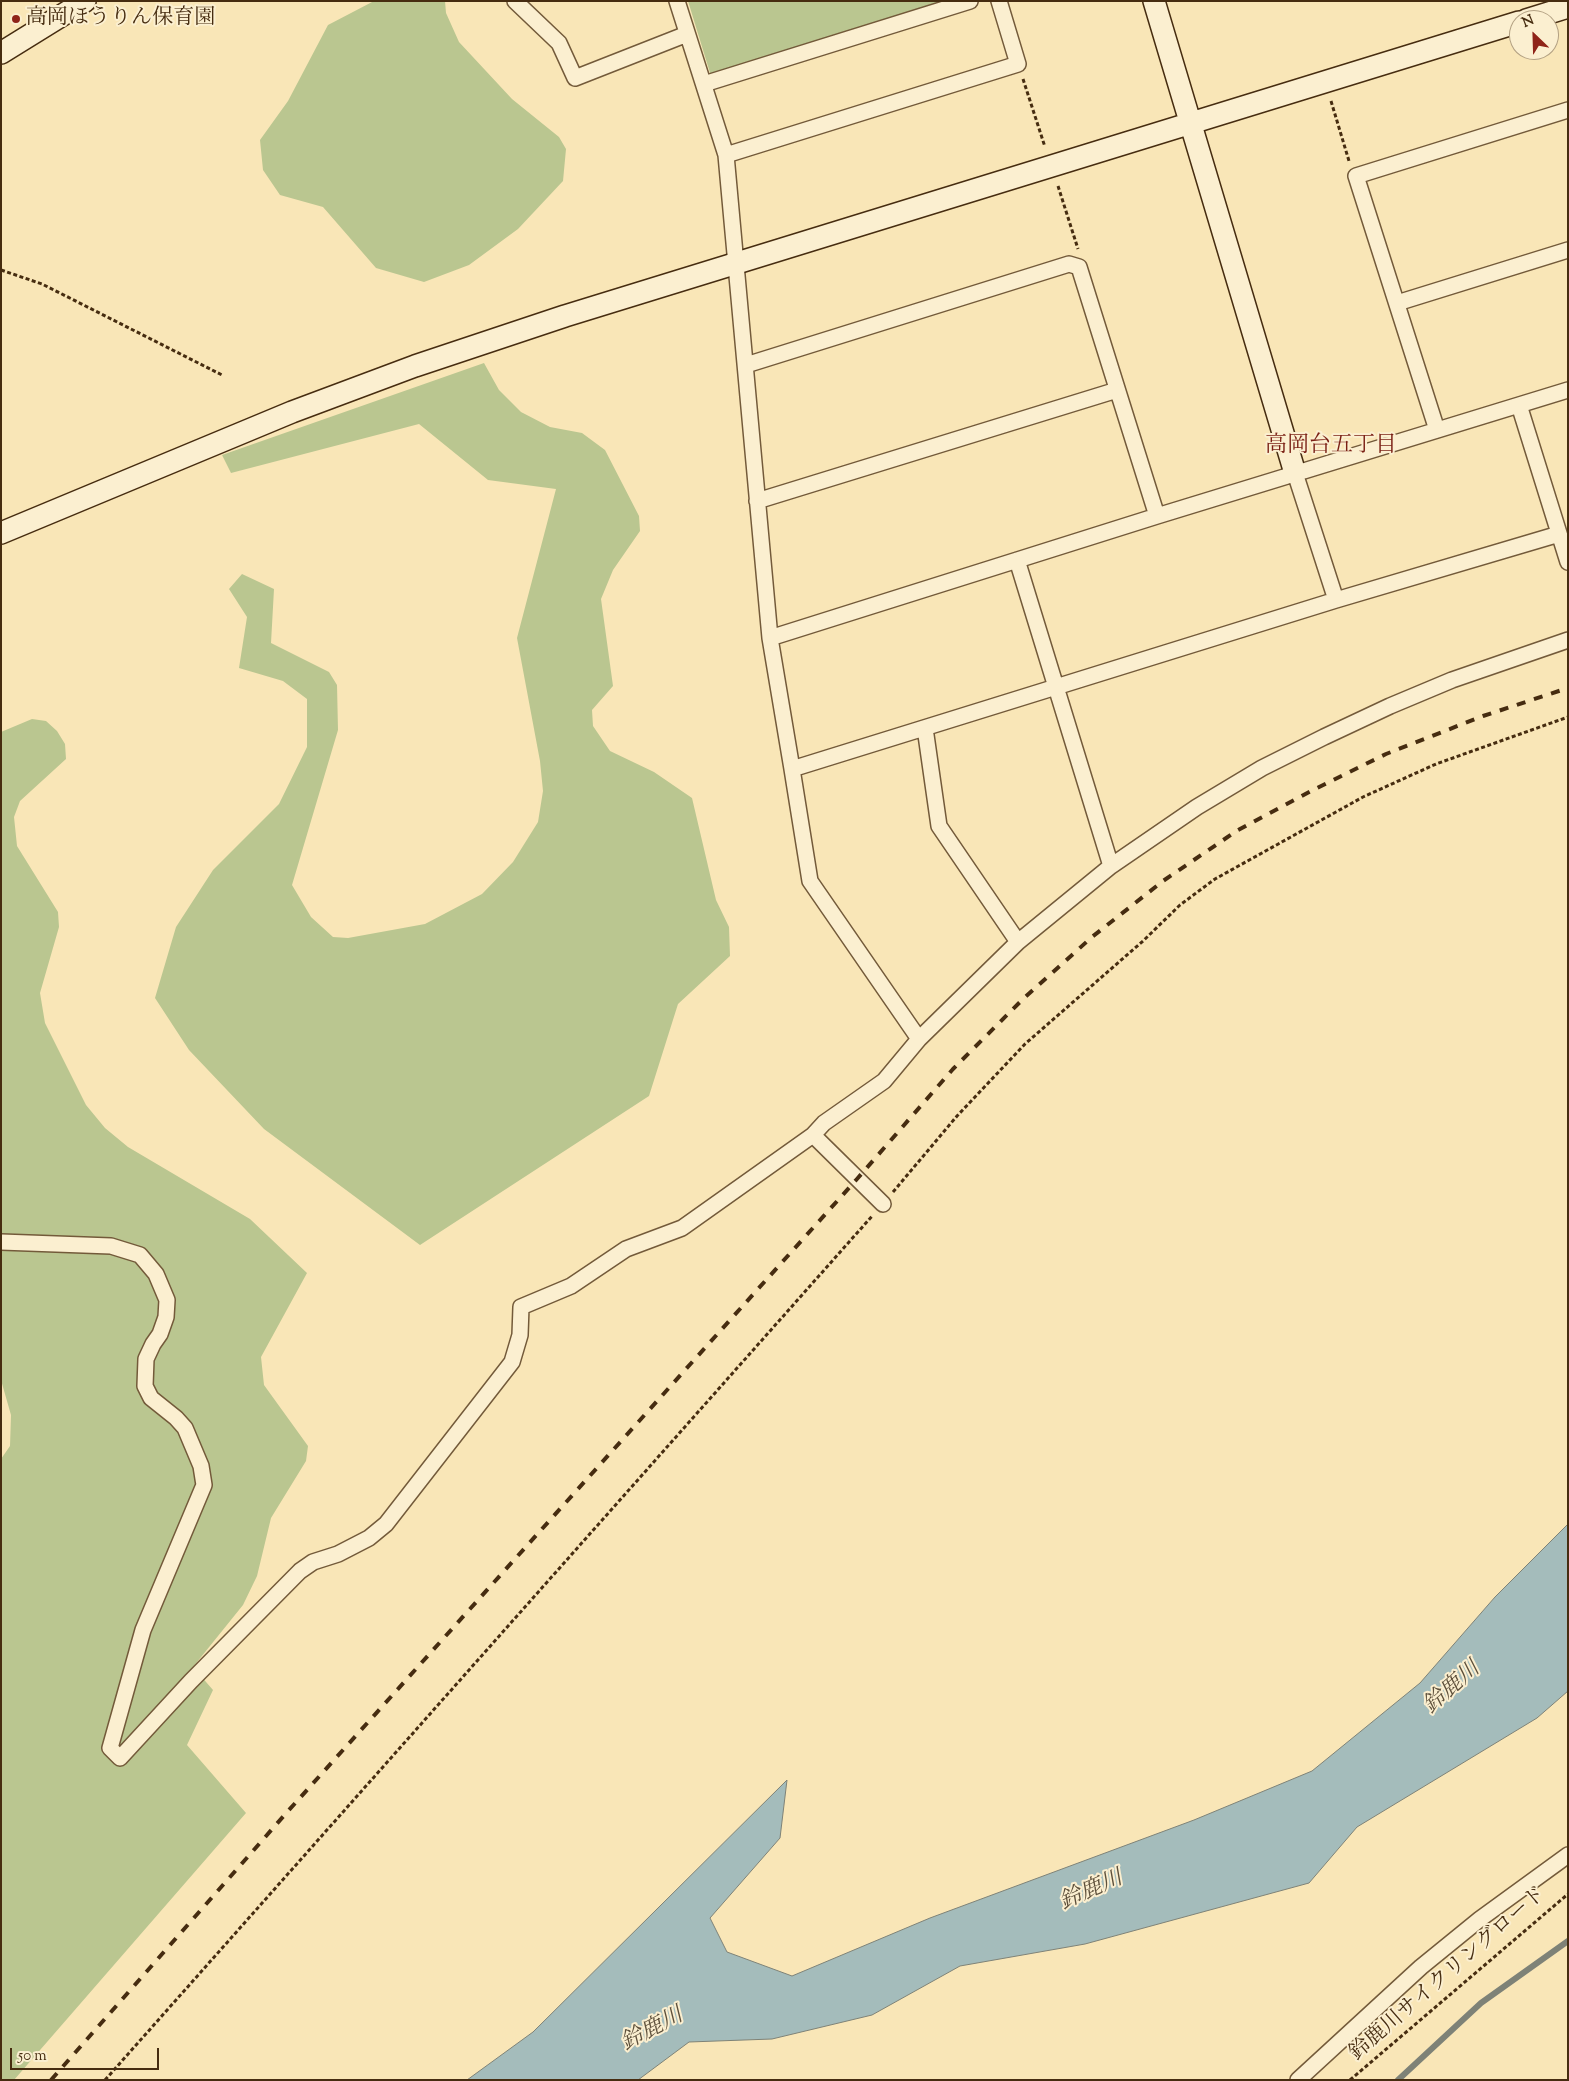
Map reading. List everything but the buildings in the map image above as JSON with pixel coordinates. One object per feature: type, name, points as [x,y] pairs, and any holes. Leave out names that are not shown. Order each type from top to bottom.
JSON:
[{"type":"street","points":[[1,53],[85,1]]},
{"type":"street","points":[[515,1],[559,43],[575,78],[687,34]]},
{"type":"street","points":[[677,1],[726,155],[770,638],[810,881],[919,1039]]},
{"type":"street","points":[[704,84],[970,1]]},
{"type":"street","points":[[726,155],[1018,64],[998,1]]},
{"type":"street","points":[[1154,1],[1295,473],[1336,600]]},
{"type":"street","points":[[1,534],[292,412],[415,366],[565,316],[1509,25]]},
{"type":"street","points":[[1437,430],[1356,176],[1568,110]]},
{"type":"street","points":[[1397,303],[1568,250]]},
{"type":"street","points":[[746,365],[1069,264],[1079,267],[1157,516]]},
{"type":"street","points":[[757,501],[1117,390]]},
{"type":"street","points":[[770,638],[1295,473],[1568,390]]},
{"type":"street","points":[[1519,405],[1568,562]]},
{"type":"street","points":[[792,769],[1336,600],[1559,534]]},
{"type":"street","points":[[1017,560],[1111,866]]},
{"type":"street","points":[[1,1242],[111,1246],[140,1255],[156,1274],[167,1300],[166,1317],[163,1326],[146,1360],[145,1386],[151,1398],[176,1418],[185,1428],[201,1466],[204,1485],[143,1630],[110,1748],[120,1758],[191,1681],[300,1570],[313,1562],[338,1554],[369,1538],[386,1524],[512,1362],[520,1334],[521,1307],[571,1286],[626,1249],[682,1228],[813,1135],[824,1122],[884,1081],[919,1039],[1018,942],[1111,866],[1197,807],[1262,768],[1390,706],[1452,680],[1568,640]]},
{"type":"street","points":[[925,728],[939,826],[1018,942]]},
{"type":"street","points":[[813,1135],[883,1204]]},
{"type":"street","points":[[1298,2080],[1436,1955],[1480,1919],[1568,1855]]},
{"type":"path","points":[[1018,64],[1045,147]]},
{"type":"path","points":[[1331,102],[1350,167],[1356,176]]},
{"type":"path","points":[[1057,185],[1079,252],[1079,267]]},
{"type":"path","points":[[1,270],[42,284],[222,375]]},
{"type":"path","points":[[105,2080],[883,1204],[957,1116],[1025,1044],[1143,941],[1180,905],[1215,879],[1363,797],[1436,764],[1568,717]]},
{"type":"path","name":"鈴鹿川サイクリングロード","points":[[1350,2080],[1568,1894]]},
{"type":"green space","points":[[374,1],[445,1],[446,13],[459,42],[512,99],[559,137],[566,149],[563,181],[518,229],[469,265],[424,282],[376,268],[323,207],[280,195],[263,170],[260,140],[288,101],[328,25]]},
{"type":"green space","points":[[688,1],[949,1],[711,76]]},
{"type":"green space","points":[[484,363],[499,390],[521,412],[550,427],[582,433],[605,450],[639,516],[640,531],[613,570],[601,599],[613,686],[592,710],[593,726],[610,751],[654,772],[692,798],[716,900],[729,927],[730,956],[678,1004],[649,1096],[420,1245],[264,1129],[189,1050],[155,998],[176,927],[213,870],[279,804],[307,747],[307,699],[283,681],[239,668],[247,617],[229,589],[242,574],[274,589],[271,643],[329,672],[337,685],[338,730],[292,885],[311,917],[333,937],[348,938],[425,924],[482,894],[513,862],[538,822],[543,791],[540,761],[517,638],[556,489],[488,480],[419,424],[231,473],[222,455]]},
{"type":"green space","points":[[32,719],[46,721],[57,731],[65,744],[66,759],[20,801],[14,817],[17,846],[58,912],[59,927],[40,993],[45,1023],[86,1105],[105,1128],[128,1147],[250,1219],[307,1273],[261,1357],[264,1385],[308,1446],[306,1461],[271,1518],[257,1576],[243,1605],[193,1667],[213,1690],[187,1745],[246,1813],[14,2080],[1,2080],[1,1459],[10,1446],[11,1415],[1,1380],[1,732]]},
{"type":"water","name":"鈴鹿川","points":[[1568,1524],[1568,1691],[1537,1718],[1357,1827],[1309,1883],[1085,1944],[960,1966],[872,2015],[772,2039],[689,2042],[638,2080],[467,2080],[533,2032],[787,1780],[780,1838],[710,1918],[727,1952],[792,1976],[930,1918],[1194,1820],[1312,1771],[1420,1683],[1495,1597]]},
{"type":"waterway","points":[[1398,2080],[1481,2003],[1568,1941]]},
{"type":"railway","points":[[51,2080],[289,1810],[857,1179],[953,1069],[1024,998],[1092,937],[1163,881],[1238,830],[1386,754],[1483,716],[1568,688]]},
{"type":"place","name":"高岡ほうりん保育園","points":[[16,19]]},
{"type":"district","name":"高岡台五丁目","points":[[1331,447]]}]
